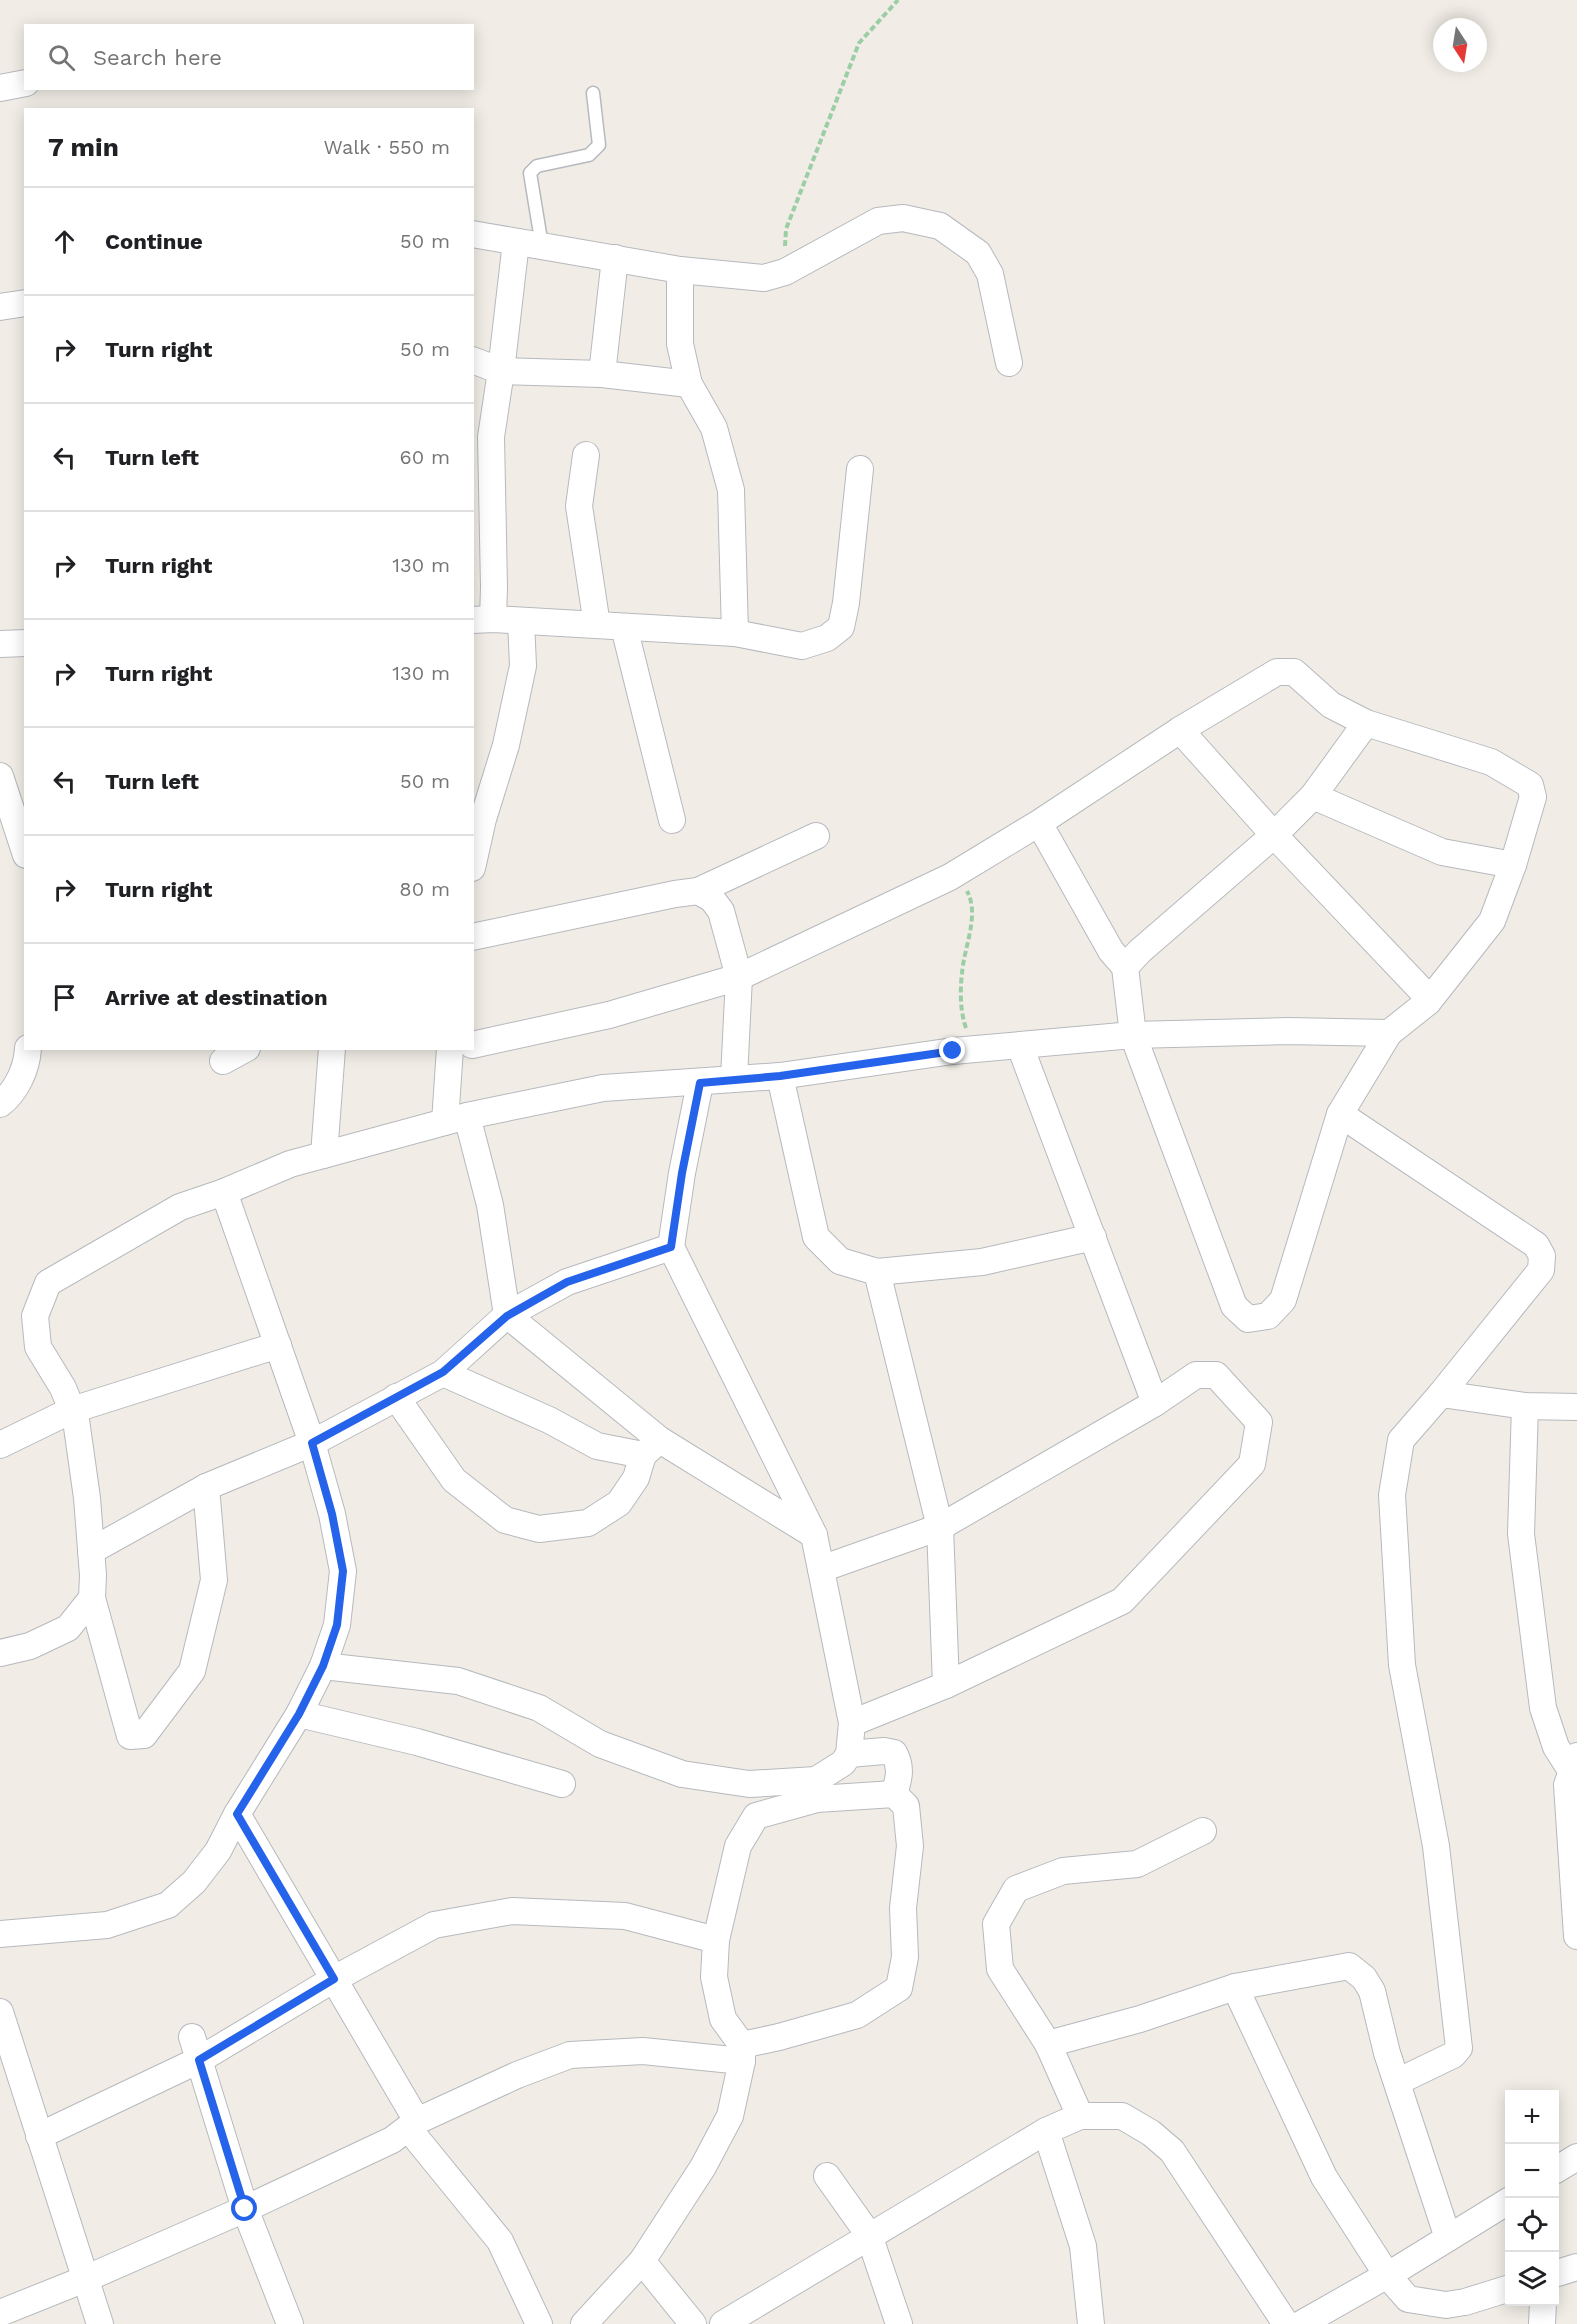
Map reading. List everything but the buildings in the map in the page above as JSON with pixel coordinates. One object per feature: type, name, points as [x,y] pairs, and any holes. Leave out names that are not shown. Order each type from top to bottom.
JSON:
[{"type":"street","points":[[0,88],[24,83]]},
{"type":"street","points":[[474,234],[680,270],[764,278],[784,272],[878,221],[903,218],[940,226],[978,253],[990,274],[1008,363]]},
{"type":"street","points":[[516,242],[501,371],[482,438],[494,587],[483,619],[735,633],[802,646],[827,638],[841,627],[846,603],[860,469]]},
{"type":"street","points":[[602,374],[615,258]]},
{"type":"street","points":[[680,270],[680,344],[689,384],[714,428],[731,490],[735,633]]},
{"type":"street","points":[[0,308],[24,303]]},
{"type":"street","points":[[474,361],[501,371],[602,374],[689,384]]},
{"type":"street","points":[[586,455],[579,506],[597,625]]},
{"type":"street","points":[[474,859],[483,819],[506,745],[523,666],[521,621]]},
{"type":"street","points":[[624,627],[672,820]]},
{"type":"street","points":[[0,644],[24,643]]},
{"type":"street","points":[[474,1044],[609,1014],[739,977],[950,877],[1039,823],[1180,730],[1277,672],[1294,672],[1331,705],[1366,723],[1491,762],[1530,786],[1533,797],[1513,865],[1492,921],[1428,1002],[1389,1033],[1340,1114],[1283,1300],[1268,1316],[1248,1319],[1234,1306],[1134,1035],[1125,968],[1111,951],[1039,823]]},
{"type":"street","points":[[1125,968],[1140,951],[1274,835],[1313,796],[1366,723]]},
{"type":"street","points":[[1180,730],[1274,835],[1425,994],[1428,1002]]},
{"type":"street","points":[[0,776],[24,849]]},
{"type":"street","points":[[1313,796],[1442,852],[1513,865]]},
{"type":"street","points":[[474,937],[664,896],[698,891],[816,836]]},
{"type":"street","points":[[698,891],[712,898],[721,911],[739,977],[734,1078]]},
{"type":"street","points":[[206,1487],[214,1580],[192,1671],[144,1735],[130,1736],[92,1599],[91,1551],[76,1420],[63,1388],[38,1347],[35,1316],[48,1283],[180,1207],[224,1192],[290,1164],[456,1119],[603,1088],[780,1076],[980,1049],[1134,1035],[1287,1031],[1389,1033]]},
{"type":"street","points":[[1020,1046],[1155,1403]]},
{"type":"street","points":[[0,1104],[11,1096],[27,1060],[28,1050]]},
{"type":"street","points":[[222,1060],[243,1050]]},
{"type":"street","points":[[324,1155],[332,1050]]},
{"type":"street","points":[[457,1050],[456,1119],[490,1205],[507,1316],[652,1447],[814,1535]]},
{"type":"street","points":[[780,1076],[816,1237],[840,1261],[877,1272],[982,1262],[1093,1237]]},
{"type":"street","points":[[323,1666],[458,1681],[539,1708],[600,1744],[682,1774],[749,1784],[816,1780],[843,1763],[849,1754],[852,1723],[814,1535],[671,1247],[682,1173],[700,1083]]},
{"type":"street","points":[[1340,1114],[1536,1245],[1542,1256],[1541,1270],[1401,1440],[1392,1495],[1402,1665],[1436,1846],[1460,2048],[1453,2055],[1397,2082]]},
{"type":"street","points":[[0,1934],[107,1925],[168,1905],[194,1882],[218,1851],[237,1814],[299,1714],[323,1666],[337,1625],[343,1571],[332,1514],[312,1443],[224,1192]]},
{"type":"street","points":[[91,1551],[206,1487],[312,1443],[443,1372],[507,1316],[567,1282],[671,1247]]},
{"type":"street","points":[[877,1272],[940,1527],[946,1685]]},
{"type":"street","points":[[0,1445],[72,1410],[278,1345]]},
{"type":"street","points":[[443,1372],[549,1420],[597,1446],[652,1447]]},
{"type":"street","points":[[821,1569],[940,1527],[1155,1403],[1196,1375],[1216,1375],[1259,1422],[1252,1464],[1122,1600],[946,1685],[852,1723]]},
{"type":"street","points":[[1441,1394],[1525,1406],[1577,1407]]},
{"type":"street","points":[[396,1397],[454,1480],[505,1520],[539,1529],[588,1522],[619,1503],[636,1478],[652,1447]]},
{"type":"street","points":[[1525,1406],[1521,1534],[1542,1696],[1556,1747],[1573,1775],[1577,1936]]},
{"type":"street","points":[[0,1653],[30,1646],[68,1628],[92,1599]]},
{"type":"street","points":[[299,1714],[417,1742],[562,1784]]},
{"type":"street","points":[[849,1754],[885,1751],[894,1753],[899,1762],[899,1779],[894,1794]]},
{"type":"street","points":[[0,2313],[85,2279],[245,2209],[392,2140],[413,2125],[518,2075],[570,2055],[643,2051],[742,2053],[779,2037],[857,2015],[899,1989],[905,1957],[903,1908],[910,1846],[906,1806],[894,1794],[817,1799],[756,1816],[738,1846],[716,1940],[714,1977],[723,2019],[742,2053],[730,2116],[703,2167],[642,2261],[584,2324]]},
{"type":"street","points":[[237,1814],[334,1979],[413,2125],[500,2241],[539,2324]]},
{"type":"street","points":[[1080,2116],[1048,2044],[1000,1969],[996,1924],[1016,1889],[1063,1871],[1137,1864],[1203,1831]]},
{"type":"street","points":[[39,2136],[196,2048],[334,1979],[434,1925],[512,1911],[625,1916],[716,1940]]},
{"type":"street","points":[[1048,2044],[1140,2019],[1235,1987],[1349,1966],[1365,1978],[1372,1991],[1397,2082],[1448,2238]]},
{"type":"street","points":[[1235,1987],[1324,2177],[1387,2275],[1408,2299],[1446,2305],[1462,2313],[1505,2290]]},
{"type":"street","points":[[0,2012],[100,2324]]},
{"type":"street","points":[[196,2048],[245,2209],[290,2324]]},
{"type":"street","points":[[723,2324],[1046,2131],[1080,2116],[1122,2116],[1150,2133],[1172,2151],[1286,2324]]},
{"type":"street","points":[[1046,2131],[1083,2246],[1091,2324]]},
{"type":"street","points":[[1559,2168],[1577,2157]]},
{"type":"street","points":[[827,2176],[869,2235],[899,2324]]},
{"type":"street","points":[[1301,2324],[1387,2275],[1505,2202]]},
{"type":"street","points":[[642,2261],[693,2324]]},
{"type":"street","points":[[1559,2272],[1577,2267]]},
{"type":"street","points":[[1542,2324],[1543,2306]]},
{"type":"lane","points":[[542,246],[530,173],[537,166],[589,155],[599,145],[593,93]]},
{"type":"path","points":[[784,272],[786,229],[859,43],[898,0]]},
{"type":"path","points":[[950,877],[967,891],[971,899],[972,913],[962,973],[962,1016],[968,1032],[980,1049]]},
{"type":"route","points":[[245,2209],[199,2060],[334,1979],[237,1814],[299,1714],[323,1666],[337,1625],[343,1571],[332,1514],[312,1443],[443,1372],[507,1316],[567,1282],[671,1247],[682,1173],[700,1083],[734,1078],[780,1076],[953,1051]]}]
